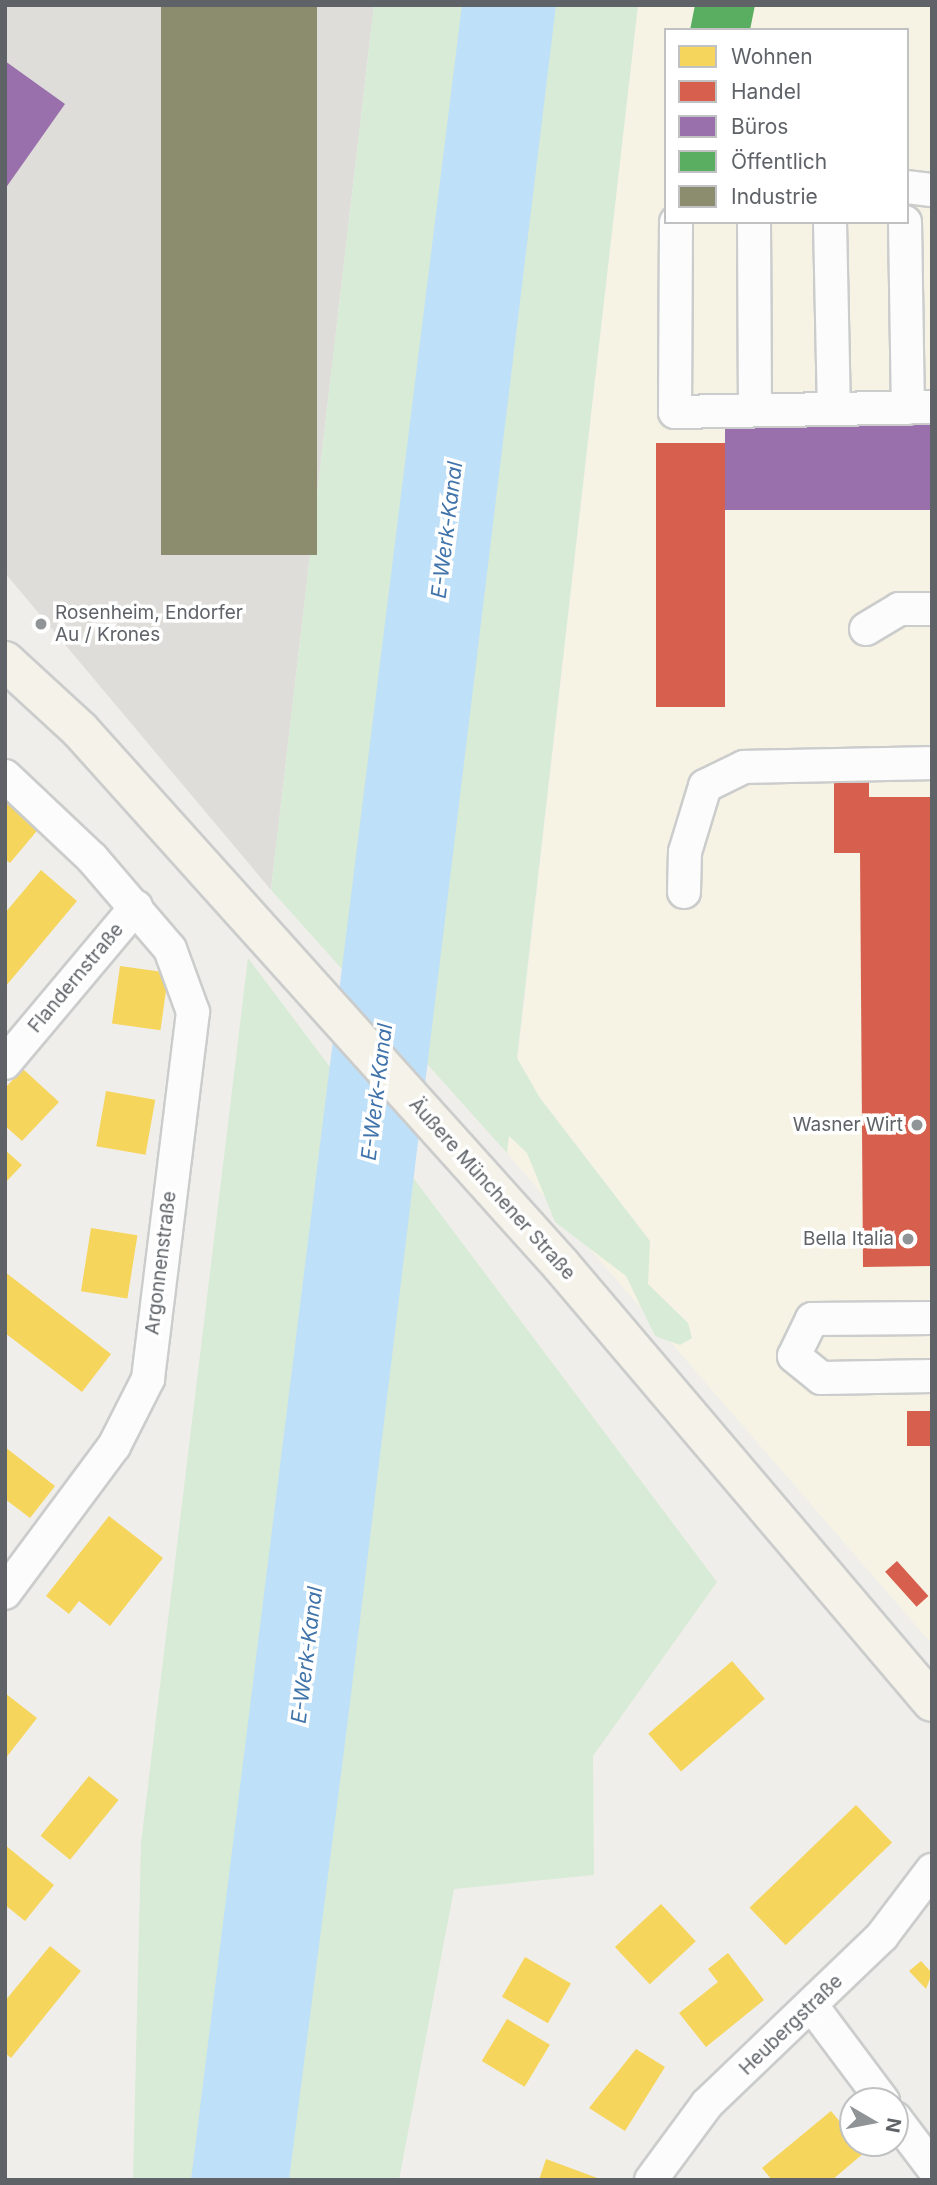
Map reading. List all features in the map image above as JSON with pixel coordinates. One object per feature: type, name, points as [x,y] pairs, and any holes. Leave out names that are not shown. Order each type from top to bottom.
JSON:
[{"type":"main road","name":"Äußere Münchener Straße","points":[[5,662],[80,730],[316,992],[716,1442],[930,1699]]},
{"type":"street","points":[[909,187],[932,190]]},
{"type":"street","points":[[676,224],[676,412],[920,407],[905,224]]},
{"type":"street","points":[[754,224],[755,410]]},
{"type":"street","points":[[830,224],[834,409]]},
{"type":"street","points":[[866,629],[899,609],[932,609]]},
{"type":"street","points":[[684,892],[685,852],[705,786],[744,767],[932,763]]},
{"type":"street","name":"Flandernstraße","points":[[5,776],[136,907],[5,1063]]},
{"type":"street","name":"Argonnenstraße","points":[[11,1572],[114,1447],[148,1379],[192,1012],[170,949],[136,907]]},
{"type":"street","points":[[932,1318],[812,1319],[794,1356],[821,1378],[932,1376]]},
{"type":"street","name":"Heubergstraße","points":[[651,2180],[707,2104],[882,1936],[932,1870]]},
{"type":"street","points":[[812,2006],[873,2087]]},
{"type":"street","points":[[909,2137],[932,2167]]},
{"type":"shaded area","points":[[5,5],[374,5],[271,890],[5,573]]},
{"type":"shaded area","points":[[638,5],[932,5],[932,1644],[507,1153]]},
{"type":"green space","points":[[374,5],[638,5],[517,1058],[540,1098],[650,1241],[648,1284],[688,1323],[692,1338],[680,1345],[655,1336],[626,1276],[555,1222],[527,1153],[509,1136],[507,1153],[271,890]]},
{"type":"green space","points":[[248,958],[717,1582],[593,1756],[594,1875],[454,1889],[399,2180],[133,2180],[141,1843]]},
{"type":"water","name":"E-Werk-Kanal","points":[[462,5],[556,5],[347,1727],[289,2180],[191,2180]]},
{"type":"building: Wohnen","points":[[5,795],[41,826],[10,863],[5,859]]},
{"type":"building: Wohnen","points":[[41,870],[77,901],[5,987],[5,913]]},
{"type":"building: Wohnen","points":[[120,966],[169,973],[160,1030],[112,1023]]},
{"type":"building: Wohnen","points":[[23,1069],[59,1102],[22,1141],[5,1126],[5,1088]]},
{"type":"building: Wohnen","points":[[106,1091],[155,1100],[146,1155],[96,1146]]},
{"type":"building: Wohnen","points":[[5,1150],[22,1165],[5,1183]]},
{"type":"building: Wohnen","points":[[91,1228],[137,1235],[127,1299],[81,1291]]},
{"type":"building: Wohnen","points":[[5,1272],[111,1354],[82,1392],[5,1333]]},
{"type":"building: Wohnen","points":[[5,1447],[55,1486],[30,1518],[5,1499]]},
{"type":"building: Wohnen","points":[[109,1516],[163,1558],[110,1626],[79,1601],[69,1614],[46,1596]]},
{"type":"building: Wohnen","points":[[732,1661],[765,1699],[681,1772],[648,1734]]},
{"type":"building: Wohnen","points":[[5,1693],[37,1718],[5,1759]]},
{"type":"building: Wohnen","points":[[89,1776],[119,1800],[70,1860],[41,1836]]},
{"type":"building: Wohnen","points":[[856,1805],[892,1842],[786,1945],[750,1908]]},
{"type":"building: Wohnen","points":[[5,1845],[54,1885],[25,1921],[5,1905]]},
{"type":"building: Wohnen","points":[[661,1904],[696,1941],[650,1984],[615,1947]]},
{"type":"building: Wohnen","points":[[50,1946],[81,1971],[11,2058],[5,2053],[5,2001]]},
{"type":"building: Wohnen","points":[[728,1953],[764,2000],[706,2047],[679,2013],[718,1982],[708,1969]]},
{"type":"building: Wohnen","points":[[525,1957],[571,1984],[548,2023],[502,1997]]},
{"type":"building: Wohnen","points":[[921,1961],[932,1973],[926,1989],[909,1971]]},
{"type":"building: Wohnen","points":[[507,2019],[550,2045],[525,2087],[482,2061]]},
{"type":"building: Wohnen","points":[[636,2049],[665,2067],[625,2131],[589,2108]]},
{"type":"building: Wohnen","points":[[831,2111],[839,2121],[839,2157],[859,2157],[832,2180],[772,2180],[762,2168]]},
{"type":"building: Wohnen","points":[[546,2159],[600,2179],[600,2180],[539,2180]]},
{"type":"building: Handel","points":[[656,443],[725,443],[725,707],[656,707]]},
{"type":"building: Handel","points":[[834,777],[869,777],[869,797],[932,797],[932,1266],[863,1267],[860,853],[834,853]]},
{"type":"building: Handel","points":[[907,1411],[932,1411],[932,1446],[907,1446]]},
{"type":"building: Handel","points":[[897,1561],[928,1596],[917,1607],[885,1572]]},
{"type":"building: Büros","points":[[5,61],[65,104],[5,189]]},
{"type":"building: Büros","points":[[725,422],[932,422],[932,510],[725,510]]},
{"type":"building: Öffentlich","points":[[695,5],[755,5],[750,28],[690,28]]},
{"type":"building: Industrie","points":[[161,5],[317,5],[317,555],[161,555]]},
{"type":"place","name":"Rosenheim, Endorfer Au / Krones","points":[[41,624]]},
{"type":"place","name":"Wasner Wirt","points":[[917,1125]]},
{"type":"place","name":"Bella Italia","points":[[908,1239]]}]
